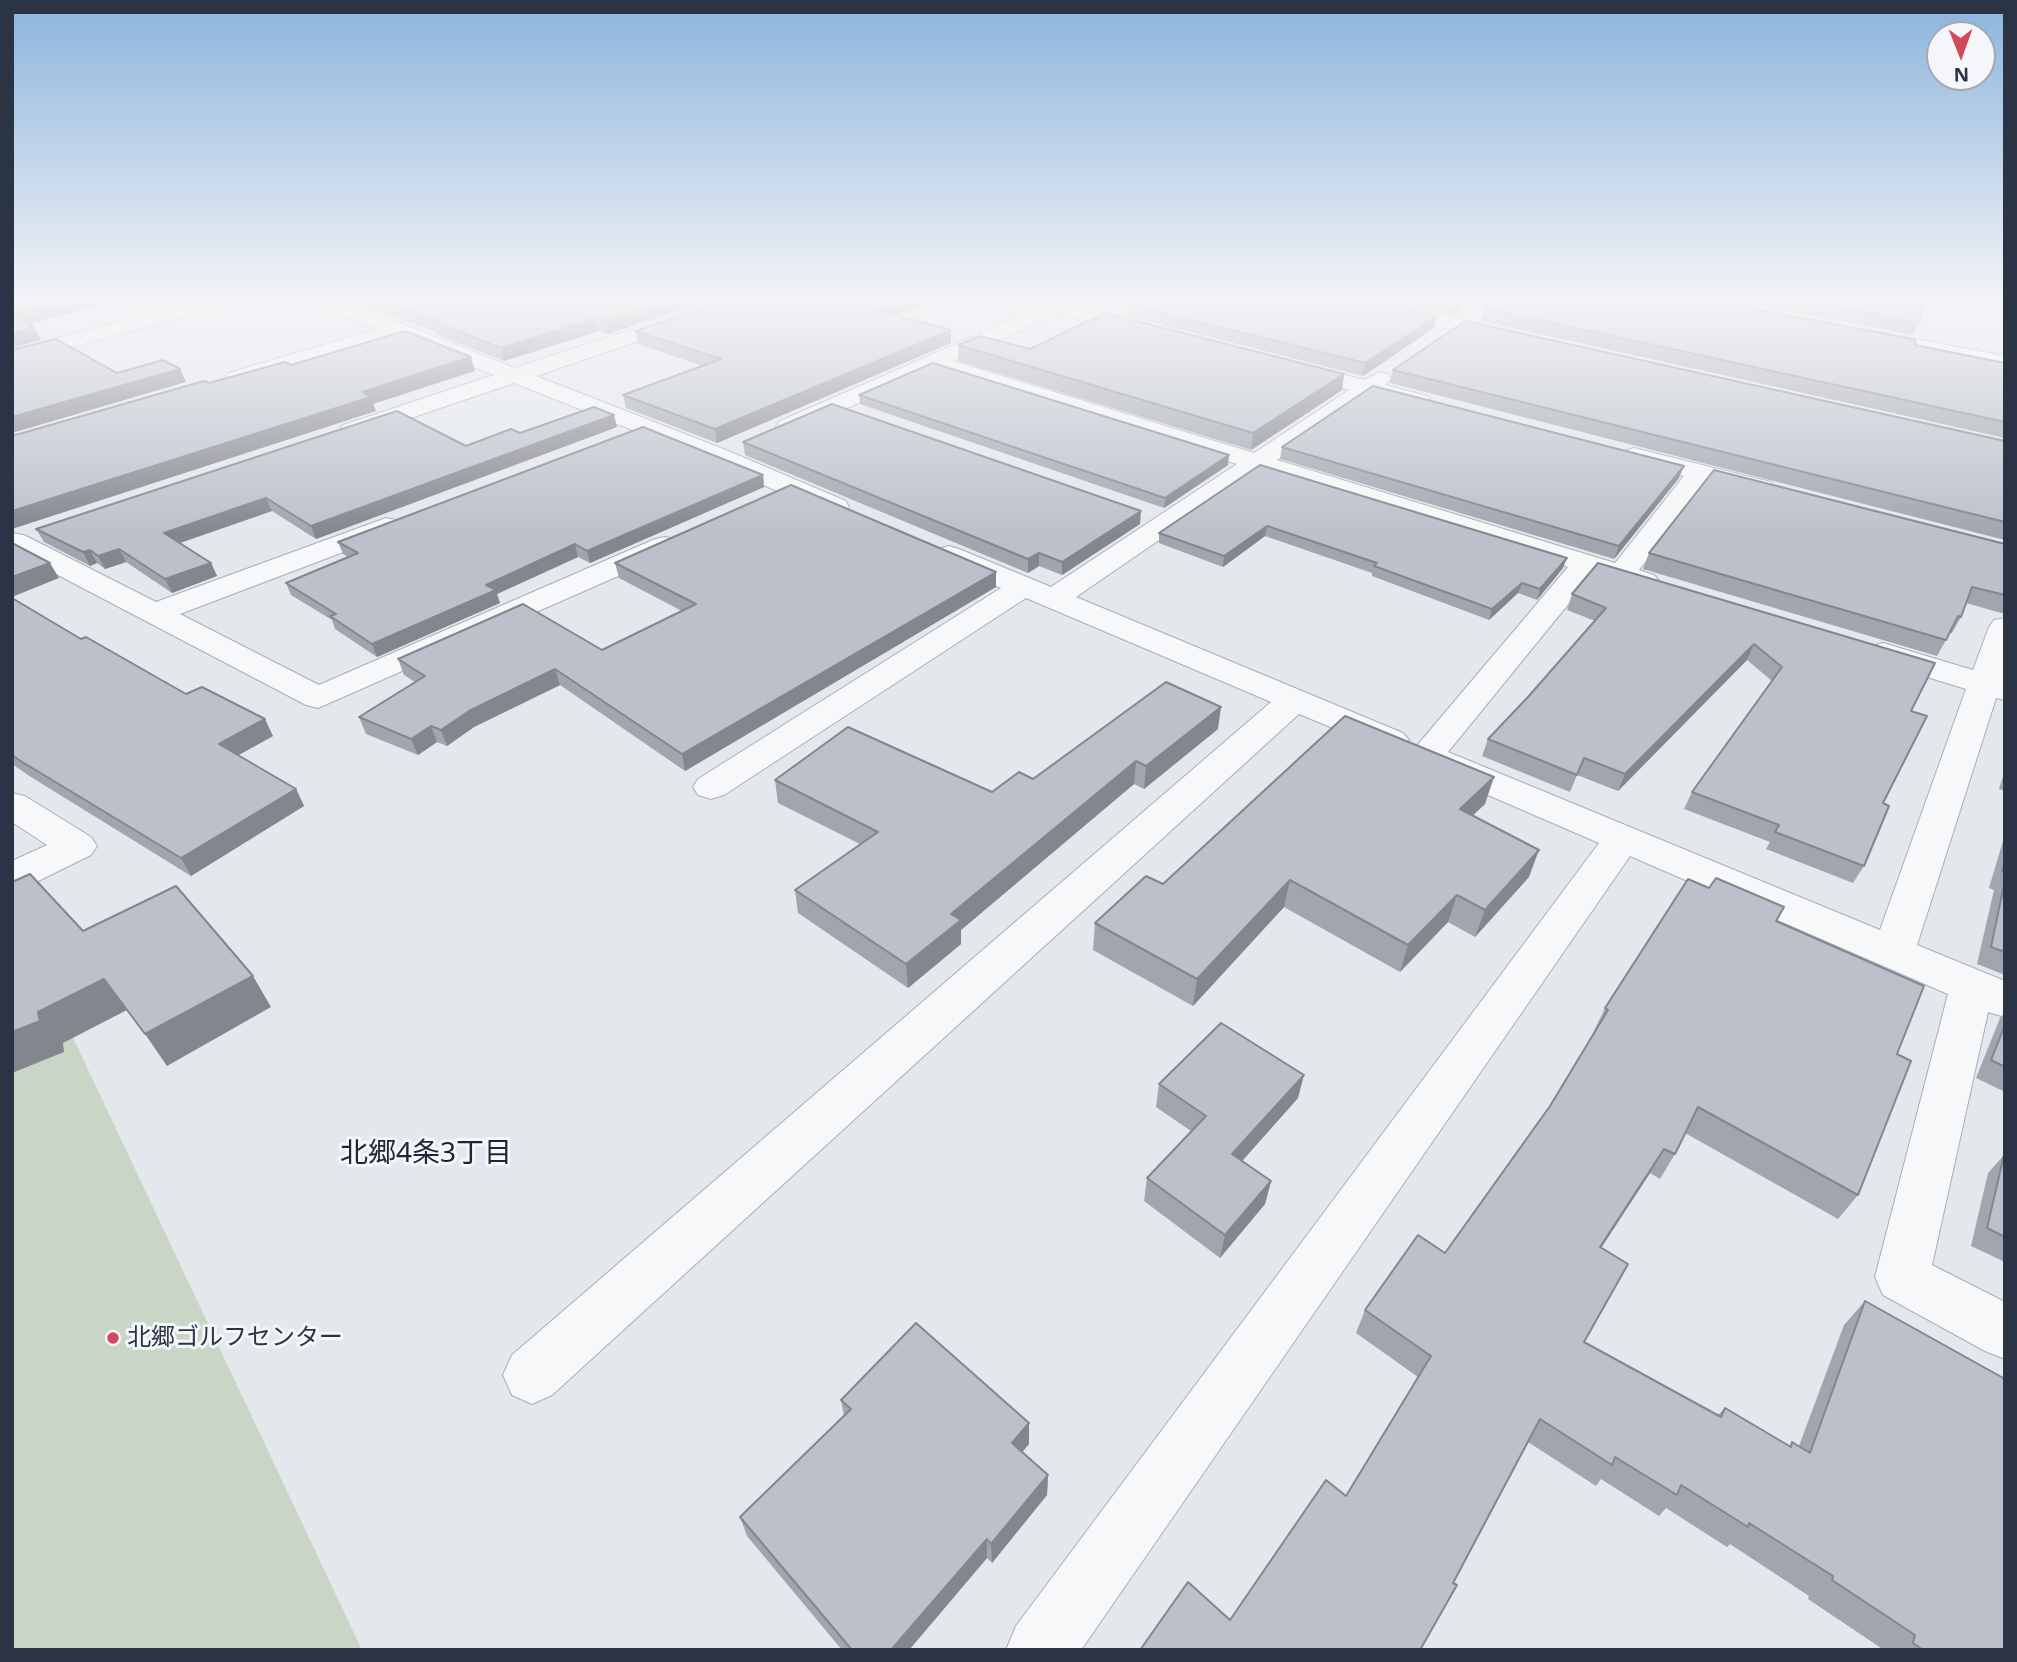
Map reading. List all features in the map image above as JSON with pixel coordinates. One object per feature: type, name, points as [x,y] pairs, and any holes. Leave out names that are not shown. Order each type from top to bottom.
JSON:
[{"type":"street","points":[[211,385],[229,380]]},
{"type":"street","points":[[326,438],[503,380]]},
{"type":"street","points":[[523,380],[643,428],[729,450],[792,488],[869,521]]},
{"type":"street","points":[[764,435],[894,380]]},
{"type":"street","points":[[989,380],[1673,590]]},
{"type":"street","points":[[1336,380],[1446,408]]},
{"type":"street","points":[[1054,599],[1380,380]]},
{"type":"street","points":[[835,406],[874,419]]},
{"type":"street","points":[[604,443],[643,428]]},
{"type":"street","points":[[1617,452],[1780,493]]},
{"type":"street","points":[[1621,574],[1701,472]]},
{"type":"street","points":[[755,505],[792,488]]},
{"type":"street","points":[[1142,513],[1168,522]]},
{"type":"street","points":[[153,614],[411,516]]},
{"type":"street","points":[[22,538],[153,614],[318,698],[692,533]]},
{"type":"street","points":[[919,542],[1988,993],[1902,1277],[2005,1332]]},
{"type":"street","points":[[1427,755],[1586,564],[1621,574]]},
{"type":"street","points":[[711,787],[1023,587]]},
{"type":"street","points":[[1893,953],[1941,803],[1995,687],[2005,627]]},
{"type":"street","points":[[1855,645],[1995,687]]},
{"type":"street","points":[[532,1376],[1295,699]]},
{"type":"street","points":[[12,805],[77,846],[12,877]]},
{"type":"street","points":[[1040,1650],[1622,839]]},
{"type":"green space","name":"北郷ゴルフセンター","points":[[59,1008],[362,1650],[12,1650],[12,1026]]},
{"type":"building","points":[[12,380],[143,380],[12,417]]},
{"type":"building","points":[[221,380],[401,380],[362,392],[371,397],[12,511],[12,436],[204,381],[209,383]]},
{"type":"building","points":[[665,380],[833,380],[715,429],[623,395]]},
{"type":"building","points":[[895,380],[986,380],[1229,455],[1165,498],[859,395]]},
{"type":"building","points":[[1074,380],[1335,380],[1253,433]]},
{"type":"building","points":[[1431,380],[1729,380],[2005,441],[2005,522]]},
{"type":"building","points":[[1811,380],[2005,380],[2005,422]]},
{"type":"building","points":[[1373,386],[1684,466],[1619,546],[1282,447]]},
{"type":"building","points":[[832,404],[1141,511],[1062,562],[1039,553],[1028,559],[743,442]]},
{"type":"building","points":[[594,407],[614,415],[311,526],[266,498],[164,533],[211,563],[165,579],[119,549],[98,556],[90,550],[83,552],[36,529],[397,411],[466,446],[511,429],[520,433]]},
{"type":"building","points":[[643,427],[763,475],[587,551],[575,544],[486,585],[496,590],[372,644],[330,616],[336,614],[286,583],[358,553],[338,542]]},
{"type":"building","points":[[1260,465],[1567,558],[1540,589],[1522,583],[1492,609],[1374,566],[1377,563],[1267,526],[1224,556],[1159,533]]},
{"type":"building","points":[[1714,470],[2005,544],[2005,595],[1972,587],[1961,617],[1958,616],[1946,640],[1649,553]]},
{"type":"building","points":[[791,485],[996,572],[682,754],[555,669],[469,711],[441,730],[431,726],[411,739],[359,717],[425,676],[398,659],[523,604],[602,650],[696,604],[615,563]]},
{"type":"building","points":[[12,543],[50,563],[12,577]]},
{"type":"building","points":[[1598,563],[1935,663],[1911,711],[1927,716],[1883,803],[1889,806],[1864,866],[1775,832],[1779,825],[1692,792],[1782,667],[1754,644],[1625,774],[1584,758],[1577,775],[1488,739],[1606,608],[1572,594]]},
{"type":"building","points":[[12,598],[81,639],[86,637],[186,694],[202,687],[265,719],[219,744],[296,789],[181,858],[19,760],[12,755]]},
{"type":"building","points":[[1166,682],[1221,707],[1146,766],[1136,761],[951,914],[961,920],[906,964],[795,890],[878,832],[775,780],[848,727],[992,792],[1019,772],[1033,779]]},
{"type":"building","points":[[1345,716],[1494,777],[1460,809],[1539,850],[1485,910],[1457,895],[1408,945],[1290,880],[1197,979],[1095,923],[1146,876],[1163,884]]},
{"type":"building","points":[[30,874],[83,931],[176,886],[253,976],[145,1034],[104,979],[38,1012],[40,1021],[12,1032],[12,882]]},
{"type":"building","points":[[1716,878],[1784,907],[1776,921],[1924,986],[1897,1054],[1911,1061],[1858,1195],[1698,1107],[1675,1154],[1664,1149],[1600,1247],[1628,1264],[1584,1342],[1721,1417],[1725,1408],[1791,1447],[1792,1442],[1810,1453],[1865,1301],[2005,1379],[2005,1650],[1923,1650],[1913,1643],[1915,1635],[1832,1580],[1833,1576],[1749,1523],[1748,1527],[1681,1485],[1677,1495],[1615,1457],[1612,1465],[1540,1419],[1453,1583],[1457,1585],[1420,1650],[1140,1650],[1188,1582],[1230,1620],[1326,1480],[1346,1496],[1431,1356],[1365,1310],[1418,1235],[1445,1253],[1550,1106],[1608,1010],[1605,1008],[1688,879],[1709,888]]},
{"type":"building","points":[[2005,880],[2005,952],[1991,947]]},
{"type":"building","points":[[1221,1023],[1304,1075],[1232,1154],[1271,1181],[1225,1235],[1147,1178],[1206,1116],[1159,1084]]},
{"type":"building","points":[[2005,1025],[2005,1067],[1991,1060]]},
{"type":"building","points":[[2005,1156],[2005,1237],[1987,1228]]},
{"type":"building","points":[[916,1323],[1029,1423],[1012,1443],[1048,1475],[991,1544],[987,1539],[891,1650],[852,1650],[740,1517],[851,1409],[841,1400]]},
{"type":"place","name":"北郷ゴルフセンター","points":[[113,1338]]},
{"type":"district","name":"北郷4条3丁目","points":[[426,1154]]}]
